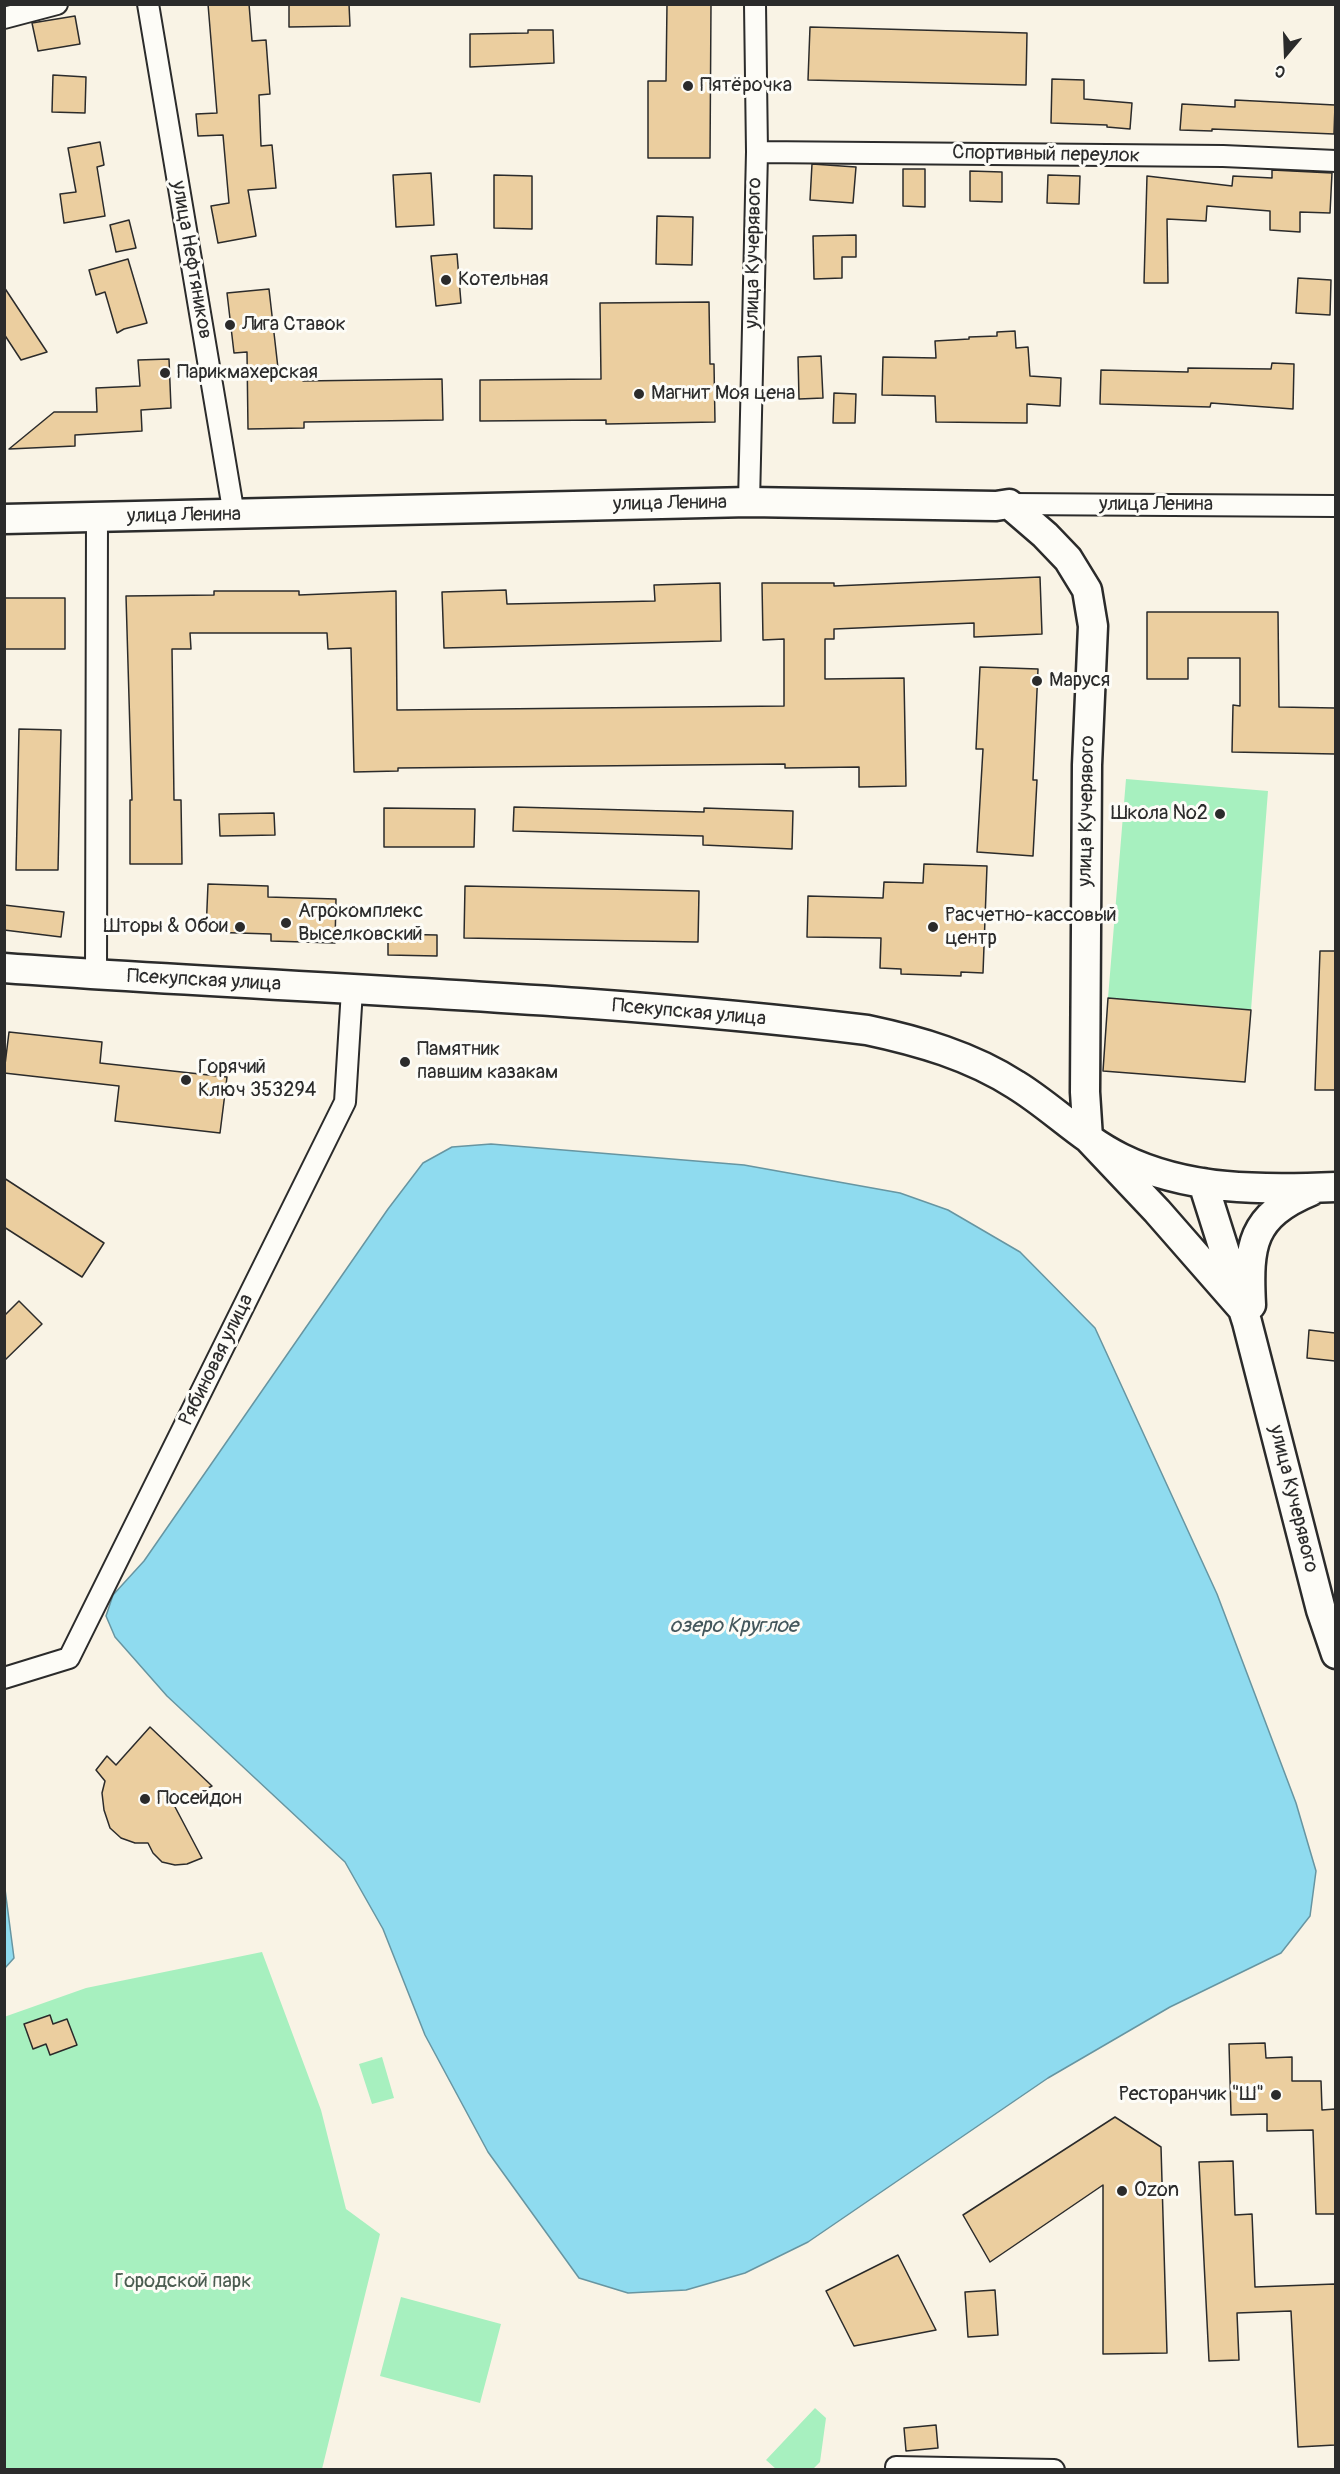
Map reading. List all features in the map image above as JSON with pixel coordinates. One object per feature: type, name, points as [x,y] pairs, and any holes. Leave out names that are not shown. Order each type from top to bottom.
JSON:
[{"type":"street","points":[[4,18],[57,4]]},
{"type":"street","name":"улица Нефтяников","points":[[148,4],[234,515]]},
{"type":"street","name":"улица Кучерявого","points":[[749,502],[757,152],[754,4]]},
{"type":"street","name":"Спортивный переулок","points":[[757,152],[1223,156],[1335,161]]},
{"type":"street","name":"улица Ленина","points":[[4,519],[749,502],[996,506],[1009,504],[1335,506]]},
{"type":"street","name":"улица Кучерявого","points":[[1009,504],[1045,535],[1068,560],[1087,590],[1093,626],[1087,765],[1085,1092],[1088,1138],[1157,1211],[1241,1307]]},
{"type":"street","points":[[96,975],[97,518]]},
{"type":"street","name":"Псекупская улица","points":[[4,968],[352,990],[444,993],[867,1030],[938,1048],[992,1072],[1055,1111],[1108,1151],[1139,1166],[1168,1176],[1203,1184],[1259,1189],[1327,1187]]},
{"type":"street","name":"Рябиновая улица","points":[[4,1678],[69,1658],[345,1102],[352,990]]},
{"type":"street","name":"улица Кучерявого","points":[[1203,1184],[1253,1343],[1321,1610],[1335,1654]]},
{"type":"street","name":"улица Кучерявого","points":[[1253,1343],[1251,1259],[1260,1228],[1267,1218],[1283,1204],[1327,1187]]},
{"type":"street","points":[[896,2467],[1054,2469]]},
{"type":"green space","points":[[1126,779],[1268,791],[1251,1010],[1108,998]]},
{"type":"green space","name":"Городской парк","points":[[262,1952],[321,2110],[346,2209],[380,2234],[322,2469],[5,2469],[4,2017],[86,1988]]},
{"type":"green space","points":[[382,2057],[394,2098],[372,2104],[359,2064]]},
{"type":"green space","points":[[401,2297],[501,2324],[480,2403],[380,2376]]},
{"type":"green space","points":[[815,2408],[826,2418],[820,2462],[813,2469],[776,2469],[766,2460]]},
{"type":"water","name":"озеро Круглое","points":[[491,1144],[744,1165],[900,1193],[948,1210],[1020,1252],[1095,1328],[1217,1594],[1296,1803],[1316,1871],[1310,1916],[1281,1953],[1170,2007],[1048,2078],[808,2242],[745,2273],[686,2290],[628,2293],[579,2278],[488,2152],[425,2035],[383,1929],[345,1862],[167,1696],[115,1637],[106,1616],[113,1595],[144,1561],[388,1209],[423,1163],[452,1147]]},
{"type":"water","points":[[5,1889],[14,1958],[4,1968]]},
{"type":"building","points":[[208,4],[249,4],[252,41],[266,40],[270,94],[259,95],[261,146],[272,145],[276,188],[248,190],[256,236],[218,243],[211,206],[229,203],[223,135],[198,136],[196,114],[217,113]]},
{"type":"building","points":[[289,4],[349,4],[350,26],[289,27]]},
{"type":"building","points":[[667,4],[711,4],[710,158],[648,158],[648,81],[666,81]]},
{"type":"building","points":[[75,16],[80,44],[38,51],[32,23]]},
{"type":"building","points":[[810,27],[1027,33],[1026,85],[808,80]]},
{"type":"building","points":[[528,30],[553,30],[554,63],[470,67],[470,34],[528,33]]},
{"type":"building","points":[[53,75],[86,77],[85,113],[52,112]]},
{"type":"building","points":[[1052,79],[1084,80],[1084,99],[1132,103],[1130,129],[1107,127],[1107,125],[1051,123]]},
{"type":"building","points":[[1235,100],[1335,105],[1334,134],[1212,129],[1212,131],[1180,130],[1182,104],[1235,107]]},
{"type":"building","points":[[100,142],[104,165],[97,167],[105,216],[64,223],[60,194],[76,192],[68,148]]},
{"type":"building","points":[[812,164],[856,167],[853,203],[810,200]]},
{"type":"building","points":[[903,169],[925,169],[925,207],[903,206]]},
{"type":"building","points":[[1272,170],[1332,173],[1330,213],[1300,212],[1300,232],[1270,230],[1270,211],[1207,206],[1206,221],[1167,219],[1168,283],[1144,283],[1147,176],[1232,186],[1233,176],[1272,178]]},
{"type":"building","points":[[970,171],[1002,172],[1002,202],[970,201]]},
{"type":"building","points":[[431,173],[434,225],[396,227],[393,175]]},
{"type":"building","points":[[494,175],[532,176],[532,229],[494,228]]},
{"type":"building","points":[[1048,175],[1080,176],[1079,204],[1047,203]]},
{"type":"building","points":[[657,216],[693,217],[692,265],[656,264]]},
{"type":"building","points":[[129,220],[136,248],[116,252],[110,225]]},
{"type":"building","points":[[856,235],[856,257],[842,257],[842,278],[814,279],[813,236]]},
{"type":"building","name":"Котельная","points":[[457,254],[461,303],[436,306],[431,256]]},
{"type":"building","points":[[128,259],[147,323],[117,333],[105,292],[96,295],[89,270]]},
{"type":"building","points":[[1298,278],[1331,280],[1330,315],[1296,313]]},
{"type":"building","points":[[4,287],[47,352],[21,360],[4,334]]},
{"type":"building","points":[[269,289],[279,377],[303,377],[303,381],[442,379],[443,420],[304,422],[304,428],[248,429],[247,352],[234,353],[227,293]]},
{"type":"building","points":[[709,302],[710,364],[714,364],[715,422],[606,424],[606,420],[480,421],[480,380],[601,379],[600,303]]},
{"type":"building","points":[[1015,331],[1016,348],[1028,347],[1030,376],[1061,378],[1060,406],[1027,404],[1027,423],[936,422],[935,396],[882,395],[883,357],[936,358],[935,341],[997,336],[997,332]]},
{"type":"building","points":[[821,356],[823,398],[799,399],[798,357]]},
{"type":"building","points":[[169,359],[171,408],[141,410],[142,431],[75,435],[75,446],[9,449],[54,412],[97,412],[96,388],[140,386],[138,360]]},
{"type":"building","points":[[1272,363],[1294,364],[1293,409],[1211,403],[1210,407],[1100,404],[1101,370],[1188,372],[1188,368],[1271,369]]},
{"type":"building","points":[[834,393],[856,394],[855,423],[833,423]]},
{"type":"building","points":[[1040,577],[1042,634],[974,637],[974,623],[834,629],[834,639],[825,639],[825,679],[904,678],[906,786],[859,787],[859,767],[785,768],[785,764],[398,768],[398,771],[354,772],[351,648],[328,649],[327,633],[190,633],[191,649],[172,649],[174,800],[181,800],[182,864],[130,864],[130,800],[132,800],[126,596],[214,595],[214,591],[299,591],[299,595],[396,591],[397,710],[784,706],[784,639],[763,640],[762,583],[834,583],[834,586]]},
{"type":"building","points":[[720,583],[721,641],[444,648],[442,592],[506,590],[507,604],[655,601],[654,585]]},
{"type":"building","points":[[4,598],[65,598],[65,649],[4,649]]},
{"type":"building","points":[[1147,612],[1278,612],[1279,707],[1335,708],[1335,754],[1232,752],[1233,705],[1240,706],[1240,658],[1188,658],[1188,679],[1147,679]]},
{"type":"building","points":[[980,667],[1038,669],[1033,780],[1037,780],[1033,856],[977,852],[983,749],[976,749]]},
{"type":"building","points":[[19,729],[61,730],[58,870],[16,870]]},
{"type":"building","points":[[514,807],[704,812],[704,808],[793,811],[792,849],[703,845],[703,836],[513,831]]},
{"type":"building","points":[[384,808],[475,809],[474,847],[384,847]]},
{"type":"building","points":[[274,813],[275,835],[220,836],[219,814]]},
{"type":"building","name":"Расчетно-кассовый центр","points":[[924,864],[987,866],[983,973],[961,972],[961,976],[901,974],[901,969],[880,968],[881,938],[807,937],[808,896],[883,898],[884,882],[923,883]]},
{"type":"building","points":[[208,884],[268,886],[268,897],[336,899],[335,943],[271,941],[271,934],[206,932]]},
{"type":"building","points":[[465,886],[699,891],[698,942],[464,938]]},
{"type":"building","points":[[4,905],[64,912],[61,937],[4,930]]},
{"type":"building","points":[[388,934],[437,935],[437,956],[388,955]]},
{"type":"building","points":[[1320,951],[1335,951],[1335,1090],[1315,1090]]},
{"type":"building","points":[[1108,998],[1251,1010],[1245,1082],[1103,1071]]},
{"type":"building","points":[[9,1032],[102,1042],[100,1063],[227,1077],[220,1133],[115,1121],[119,1086],[4,1073]]},
{"type":"building","points":[[4,1178],[104,1243],[82,1277],[4,1227]]},
{"type":"building","points":[[19,1301],[42,1324],[4,1361],[4,1316]]},
{"type":"building","points":[[1309,1330],[1335,1333],[1335,1361],[1307,1358]]},
{"type":"building","name":"Посейдон","points":[[150,1727],[212,1786],[174,1805],[202,1858],[187,1864],[175,1865],[162,1862],[153,1853],[148,1843],[135,1843],[121,1838],[110,1828],[104,1810],[102,1793],[105,1781],[96,1770],[107,1756],[116,1765]]},
{"type":"building","points":[[50,2015],[53,2024],[67,2019],[77,2045],[50,2055],[46,2044],[33,2049],[24,2024]]},
{"type":"building","name":"Ресторанчик \"Ш\"","points":[[1265,2043],[1266,2058],[1292,2057],[1292,2081],[1321,2081],[1322,2110],[1335,2109],[1335,2214],[1316,2214],[1313,2130],[1267,2131],[1267,2114],[1231,2115],[1229,2044]]},
{"type":"building","points":[[1115,2117],[1161,2147],[1167,2353],[1103,2354],[1103,2185],[990,2262],[963,2215]]},
{"type":"building","points":[[1233,2161],[1235,2215],[1252,2214],[1255,2287],[1335,2284],[1335,2445],[1298,2447],[1291,2311],[1237,2313],[1239,2360],[1209,2361],[1199,2162]]},
{"type":"building","points":[[898,2255],[936,2330],[854,2346],[826,2291]]},
{"type":"building","points":[[995,2290],[998,2335],[968,2337],[965,2292]]},
{"type":"building","points":[[936,2425],[938,2448],[906,2451],[904,2428]]},
{"type":"place","name":"Пятёрочка","points":[[688,86]]},
{"type":"place","name":"Котельная","points":[[446,280]]},
{"type":"place","name":"Лига Ставок","points":[[230,325]]},
{"type":"place","name":"Парикмахерская","points":[[165,373]]},
{"type":"place","name":"Магнит Моя цена","points":[[639,394]]},
{"type":"place","name":"Маруся","points":[[1037,681]]},
{"type":"place","name":"Школа №2","points":[[1220,814]]},
{"type":"place","name":"Агрокомплекс Выселковский","points":[[286,923]]},
{"type":"place","name":"Шторы & Обои","points":[[240,927]]},
{"type":"place","name":"Расчетно-кассовый центр","points":[[933,927]]},
{"type":"place","name":"Памятник павшим казакам","points":[[405,1062]]},
{"type":"place","name":"Горячий Ключ 353294","points":[[186,1080]]},
{"type":"place","name":"Посейдон","points":[[145,1799]]},
{"type":"place","name":"Ресторанчик \"Ш\"","points":[[1276,2095]]},
{"type":"place","name":"Ozon","points":[[1122,2191]]}]
